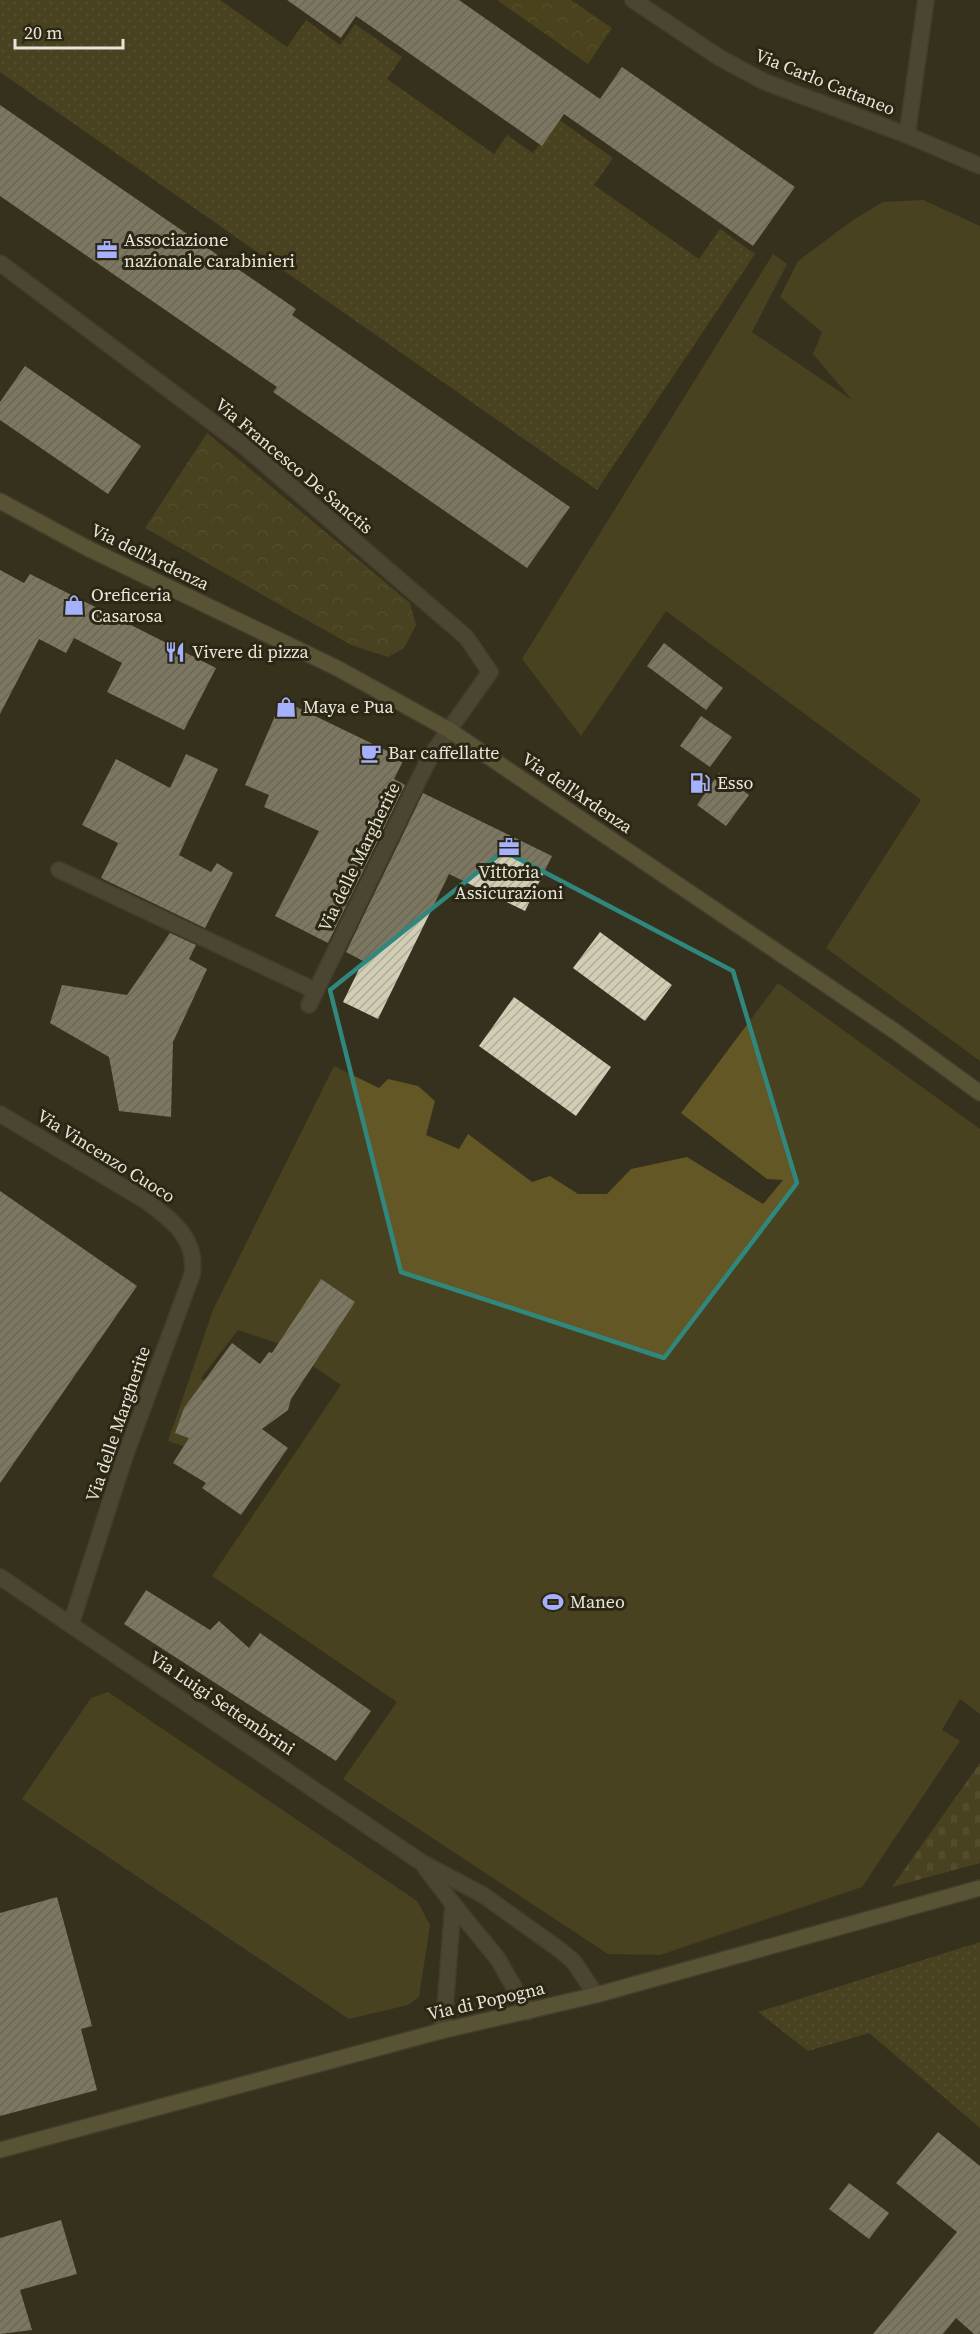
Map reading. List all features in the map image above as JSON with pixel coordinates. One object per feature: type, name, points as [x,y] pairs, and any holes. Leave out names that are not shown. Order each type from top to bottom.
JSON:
[{"type":"main road","name":"Via dell'Ardenza","points":[[0,501],[89,549],[346,673],[449,730],[896,1032],[980,1093]]},
{"type":"main road","name":"Via di Popogna","points":[[0,2150],[441,2031],[596,1995],[980,1888]]},
{"type":"street","name":"Via Carlo Cattaneo","points":[[633,0],[720,58],[765,82],[907,135],[980,166]]},
{"type":"street","points":[[907,135],[926,0]]},
{"type":"street","name":"Via Francesco De Sanctis","points":[[0,263],[244,446],[466,637],[490,672],[449,730]]},
{"type":"street","name":"Via delle Margherite","points":[[59,870],[313,998],[420,777],[449,730]]},
{"type":"street","name":"Via Vincenzo Cuoco","points":[[0,1114],[146,1201],[178,1226],[186,1238]]},
{"type":"street","name":"Via delle Margherite","points":[[70,1624],[124,1459],[192,1275],[194,1262],[192,1249],[186,1238]]},
{"type":"street","name":"Via Luigi Settembrini","points":[[0,1577],[421,1862],[483,1895],[574,1962],[596,1995]]},
{"type":"street","name":"Via Luigi Settembrini","points":[[421,1862],[498,1959],[528,2012]]},
{"type":"street","points":[[441,2031],[445,2009],[453,1904]]},
{"type":"highlighted area","points":[[504,851],[733,971],[797,1183],[664,1358],[401,1272],[330,990]]},
{"type":"green space","points":[[0,0],[220,0],[287,47],[306,20],[340,45],[355,24],[402,57],[387,79],[494,154],[507,135],[533,153],[558,119],[613,158],[594,185],[699,259],[720,229],[755,254],[597,490],[0,72]]},
{"type":"green space","points":[[497,0],[571,0],[612,28],[588,64]]},
{"type":"green space","points":[[923,200],[980,226],[980,1061],[826,948],[921,800],[666,611],[581,736],[522,659],[773,254],[787,264],[752,332],[852,400],[813,354],[822,332],[780,297],[798,261],[853,220],[883,202]]},
{"type":"green space","points":[[207,433],[410,603],[416,625],[404,648],[388,657],[351,645],[145,528]]},
{"type":"green space","points":[[778,983],[980,1129],[980,1714],[960,1699],[942,1730],[960,1741],[862,1887],[660,1955],[608,1954],[343,1779],[397,1702],[212,1576],[341,1385],[280,1344],[238,1330],[201,1378],[214,1388],[217,1458],[168,1441],[213,1310],[334,1066],[379,1088],[388,1079],[418,1086],[435,1101],[426,1135],[459,1149],[468,1134],[532,1182],[550,1176],[578,1194],[607,1194],[631,1169],[687,1157],[763,1204],[783,1180],[767,1179],[681,1113]]},
{"type":"green space","points":[[108,1692],[417,1901],[430,1925],[419,1997],[408,2005],[349,2019],[22,1799],[91,1698]]},
{"type":"green space","points":[[980,1763],[980,1863],[892,1887]]},
{"type":"green space","points":[[980,1942],[980,2128],[869,2033],[808,2051],[758,2012]]},
{"type":"building","points":[[287,0],[459,0],[600,99],[622,67],[795,187],[753,246],[564,114],[542,146],[356,16],[341,38]]},
{"type":"building","points":[[0,105],[296,309],[292,315],[570,507],[527,568],[273,392],[277,387],[0,196]]},
{"type":"building","points":[[25,366],[141,446],[108,494],[0,420],[0,402]]},
{"type":"building","points":[[0,570],[24,583],[30,574],[216,668],[184,730],[107,692],[122,663],[74,638],[66,653],[39,639],[0,714]]},
{"type":"building","points":[[664,643],[723,688],[706,710],[647,666]]},
{"type":"building","points":[[282,700],[404,759],[394,779],[405,785],[328,943],[275,916],[319,831],[264,807],[269,795],[245,785]]},
{"type":"building","points":[[701,716],[732,737],[710,767],[680,746]]},
{"type":"building","points":[[186,754],[218,769],[179,855],[211,872],[217,863],[233,873],[205,928],[101,878],[118,843],[82,825],[116,759],[170,788]]},
{"type":"building","points":[[719,773],[749,795],[726,826],[697,805]]},
{"type":"building","points":[[423,793],[552,856],[525,911],[449,874],[378,1019],[343,1002],[363,961],[346,952]]},
{"type":"building","points":[[600,932],[672,985],[645,1021],[573,968]]},
{"type":"building","points":[[170,933],[196,945],[189,959],[207,969],[173,1042],[171,1117],[119,1111],[109,1057],[50,1023],[62,985],[127,995]]},
{"type":"building","points":[[514,997],[611,1067],[576,1116],[479,1046]]},
{"type":"building","points":[[0,1191],[137,1286],[0,1483]]},
{"type":"building","points":[[321,1279],[355,1302],[291,1399],[288,1410],[262,1429],[288,1448],[241,1515],[202,1488],[206,1483],[173,1463],[189,1438],[175,1433],[184,1408],[232,1343],[260,1364],[269,1352],[272,1353]]},
{"type":"building","points":[[146,1590],[210,1630],[219,1621],[249,1648],[260,1633],[371,1711],[336,1761],[124,1624]]},
{"type":"building","points":[[57,1897],[92,2026],[81,2029],[97,2090],[0,2116],[0,1913]]},
{"type":"building","points":[[938,2132],[980,2166],[980,2334],[974,2334],[956,2318],[943,2334],[873,2334],[957,2232],[896,2183]]},
{"type":"building","points":[[849,2183],[889,2213],[869,2239],[829,2209]]},
{"type":"building","points":[[61,2220],[77,2274],[20,2290],[32,2330],[0,2334],[0,2238]]},
{"type":"place","name":"Associazione nazionale carabinieri","points":[[107,250]]},
{"type":"place","name":"Oreficeria Casarosa","points":[[74,605]]},
{"type":"place","name":"Vivere di pizza","points":[[175,652]]},
{"type":"place","name":"Maya e Pua","points":[[286,707]]},
{"type":"place","name":"Bar caffellatte","points":[[371,753]]},
{"type":"place","name":"Esso","points":[[700,783]]},
{"type":"place","name":"Vittoria Assicurazioni","points":[[509,847]]},
{"type":"place","name":"Maneo","points":[[553,1602]]}]
